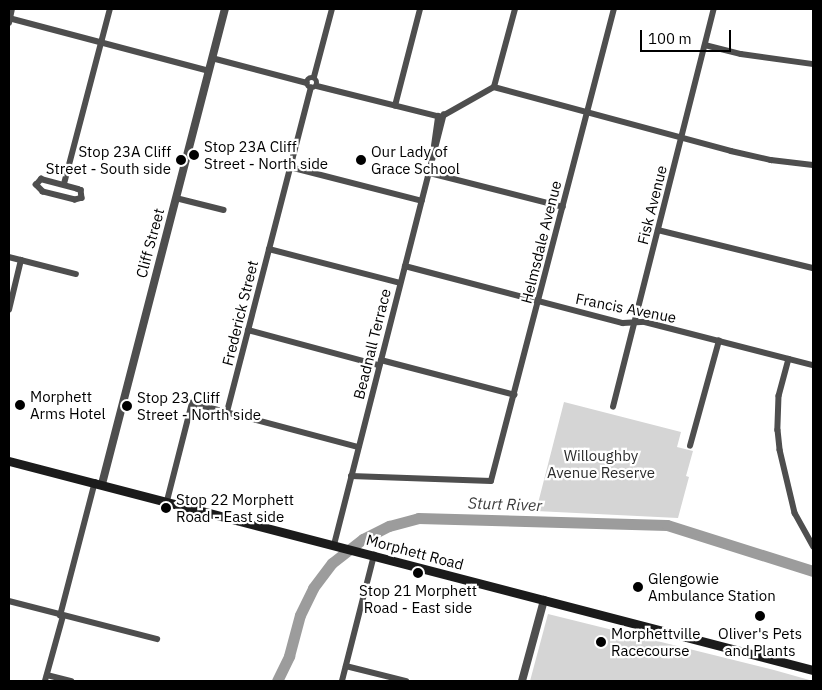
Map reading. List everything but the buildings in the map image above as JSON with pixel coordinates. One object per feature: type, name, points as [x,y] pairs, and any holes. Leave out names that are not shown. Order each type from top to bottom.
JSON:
[{"type":"main road","name":"Morphett Road","points":[[9,461],[813,670]]},
{"type":"street","points":[[12,9],[9,20],[209,70]]},
{"type":"street","points":[[64,184],[110,9]]},
{"type":"street","name":"Cliff Street","points":[[98,483],[176,198],[225,9]]},
{"type":"street","points":[[314,78],[332,9]]},
{"type":"street","points":[[395,106],[420,9]]},
{"type":"street","points":[[494,87],[515,9]]},
{"type":"street","name":"Helmsdale Avenue","points":[[351,476],[492,481],[614,9]]},
{"type":"street","name":"Fisk Avenue","points":[[613,408],[714,9]]},
{"type":"street","points":[[705,46],[740,54],[813,64]]},
{"type":"street","points":[[212,58],[307,83],[311,88],[318,86],[441,116],[494,87],[588,114],[771,160],[813,165]]},
{"type":"street","points":[[307,83],[308,79],[314,78]]},
{"type":"street","points":[[314,78],[317,80],[318,86]]},
{"type":"street","name":"Frederick Street","points":[[227,412],[311,88]]},
{"type":"street","name":"Beadnall Terrace","points":[[337,546],[358,447],[430,172],[441,116]]},
{"type":"street","points":[[290,167],[422,201]]},
{"type":"street","points":[[430,172],[563,207]]},
{"type":"street","points":[[41,179],[64,184],[81,190],[80,200],[42,192],[36,185],[41,179]]},
{"type":"street","points":[[176,198],[224,210]]},
{"type":"street","points":[[658,230],[813,268]]},
{"type":"street","points":[[269,249],[400,283]]},
{"type":"street","points":[[9,257],[76,274]]},
{"type":"street","points":[[9,310],[22,260]]},
{"type":"street","name":"Francis Avenue","points":[[404,266],[623,323],[645,322],[813,365]]},
{"type":"street","points":[[248,330],[515,395]]},
{"type":"street","points":[[690,446],[719,341]]},
{"type":"street","points":[[789,359],[779,396],[778,430],[780,450],[795,512],[813,546]]},
{"type":"street","points":[[167,501],[192,403],[358,447]]},
{"type":"street","points":[[71,681],[46,678],[98,483]]},
{"type":"street","points":[[342,681],[374,555]]},
{"type":"street","points":[[522,681],[544,600]]},
{"type":"street","points":[[9,602],[157,639]]},
{"type":"street","points":[[346,666],[406,681]]},
{"type":"green space","name":"Willoughby Avenue Reserve","points":[[564,402],[681,432],[677,447],[693,451],[686,476],[689,477],[678,518],[536,511]]},
{"type":"green space","name":"Morphettville Racecourse","points":[[548,614],[774,670],[813,681],[530,681]]},
{"type":"waterway","name":"Sturt River","points":[[277,681],[289,656],[300,615],[313,588],[332,563],[363,539],[389,526],[418,518],[667,525],[813,571]]},
{"type":"place","name":"Stop 23A Cliff Street - North side","points":[[194,155]]},
{"type":"place","name":"Stop 23A Cliff Street - South side","points":[[181,160]]},
{"type":"place","name":"Our Lady of Grace School","points":[[361,160]]},
{"type":"place","name":"Morphett Arms Hotel","points":[[20,405]]},
{"type":"place","name":"Stop 23 Cliff Street - North side","points":[[127,406]]},
{"type":"place","name":"Stop 22 Morphett Road - East side","points":[[166,508]]},
{"type":"place","name":"Stop 21 Morphett Road - East side","points":[[418,573]]},
{"type":"place","name":"Glengowie Ambulance Station","points":[[638,587]]},
{"type":"place","name":"Oliver's Pets and Plants","points":[[760,616]]},
{"type":"place","name":"Morphettville Racecourse","points":[[601,642]]}]
